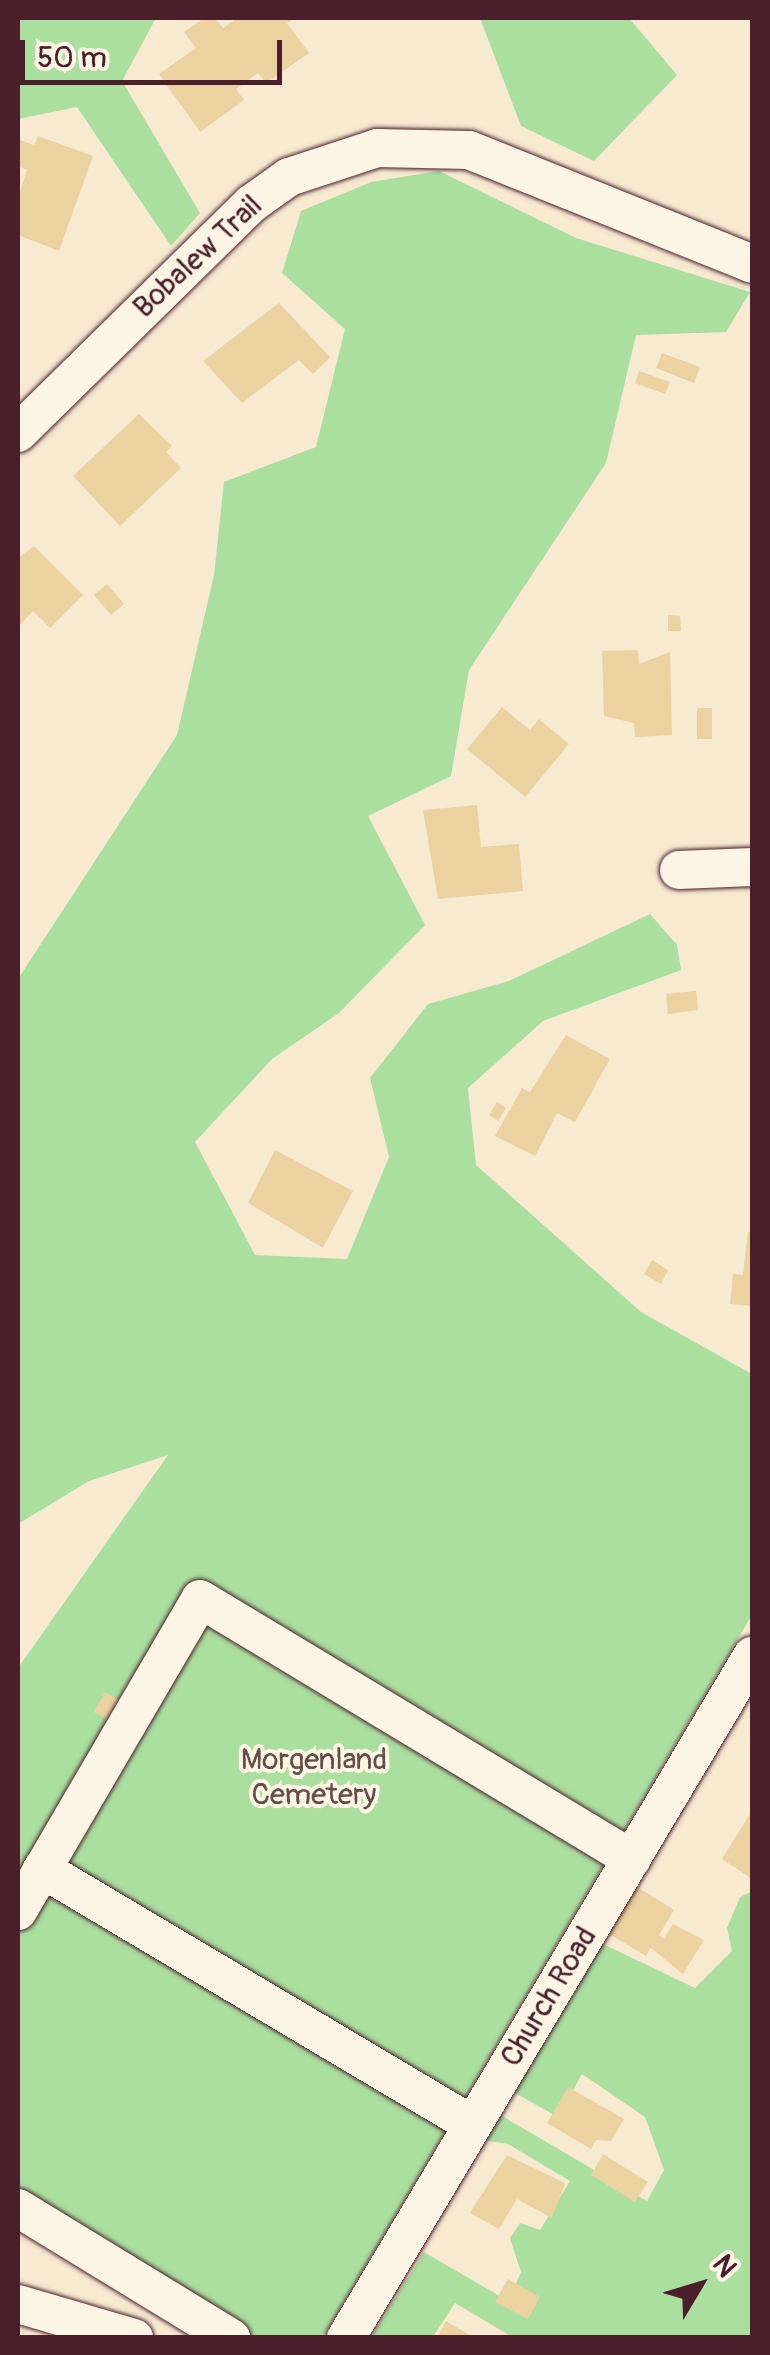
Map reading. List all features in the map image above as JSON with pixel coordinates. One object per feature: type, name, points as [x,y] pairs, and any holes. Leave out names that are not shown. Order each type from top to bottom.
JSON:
[{"type":"street","name":"Bobalew Trail","points":[[18,434],[251,204],[303,171],[377,148],[469,150],[752,264]]},
{"type":"street","points":[[679,870],[752,867]]},
{"type":"street","points":[[18,1911],[200,1599],[632,1859]]},
{"type":"street","name":"Church Road","points":[[346,2338],[752,1656]]},
{"type":"street","points":[[42,1869],[473,2125]]},
{"type":"street","points":[[18,2208],[231,2338]]},
{"type":"street","points":[[18,2304],[134,2338]]},
{"type":"green space","points":[[18,18],[156,18],[122,81],[200,213],[171,246],[77,107],[18,119]]},
{"type":"green space","points":[[480,18],[629,18],[677,75],[594,161],[521,126]]},
{"type":"green space","name":"Morgenland Cemetery","points":[[439,171],[576,238],[750,292],[726,332],[636,335],[606,463],[469,670],[451,776],[368,816],[425,925],[339,1013],[272,1059],[195,1142],[255,1255],[347,1259],[389,1157],[370,1078],[428,1004],[509,981],[650,914],[677,945],[681,970],[543,1021],[468,1088],[476,1165],[641,1312],[752,1374],[752,1615],[323,2337],[207,2337],[18,2221],[18,1668],[168,1455],[89,1481],[18,1524],[18,979],[177,735],[214,575],[224,482],[316,447],[345,329],[282,273],[301,211],[371,182]]},
{"type":"green space","points":[[752,1891],[752,2337],[512,2337],[455,2303],[433,2337],[371,2338],[424,2252],[508,2301],[521,2272],[510,2238],[520,2223],[540,2230],[570,2181],[508,2144],[482,2140],[497,2113],[647,2201],[664,2170],[645,2117],[582,2074],[558,2117],[515,2093],[514,2080],[603,1944],[695,1988],[732,1951],[727,1928],[740,1897]]},
{"type":"building","points":[[204,18],[215,18],[223,28],[237,18],[295,18],[287,23],[309,53],[266,83],[258,73],[236,89],[244,100],[200,132],[159,74],[196,48],[184,32]]},
{"type":"building","points":[[38,136],[93,156],[59,251],[18,235],[18,198],[27,170],[18,166],[18,147],[20,140],[34,145]]},
{"type":"building","points":[[279,303],[330,357],[313,374],[299,360],[242,403],[203,361]]},
{"type":"building","points":[[662,353],[700,367],[694,383],[656,368]]},
{"type":"building","points":[[639,371],[670,382],[665,394],[635,383]]},
{"type":"building","points":[[139,414],[172,446],[166,452],[181,468],[120,526],[73,476]]},
{"type":"building","points":[[34,546],[83,595],[50,628],[33,611],[18,627],[18,558]]},
{"type":"building","points":[[107,584],[124,604],[111,615],[94,595]]},
{"type":"building","points":[[668,615],[680,616],[681,631],[668,631]]},
{"type":"building","points":[[638,650],[639,664],[670,652],[672,735],[635,737],[634,723],[604,716],[602,651]]},
{"type":"building","points":[[502,707],[530,730],[539,719],[569,744],[525,797],[467,749]]},
{"type":"building","points":[[697,708],[712,708],[712,739],[697,739]]},
{"type":"building","points":[[477,805],[481,847],[519,844],[523,891],[438,899],[423,810]]},
{"type":"building","points":[[696,991],[698,1010],[668,1014],[666,994]]},
{"type":"building","points":[[566,1035],[610,1059],[575,1122],[557,1113],[535,1156],[495,1136],[522,1088],[530,1092]]},
{"type":"building","points":[[497,1102],[506,1108],[498,1121],[489,1115]]},
{"type":"building","points":[[275,1150],[353,1191],[323,1248],[248,1203]]},
{"type":"building","points":[[748,1232],[752,1232],[752,1306],[730,1304],[733,1274],[743,1275]]},
{"type":"building","points":[[652,1260],[668,1270],[661,1284],[644,1274]]},
{"type":"building","points":[[105,1692],[120,1700],[108,1720],[94,1712]]},
{"type":"building","points":[[752,1811],[752,1879],[722,1859]]},
{"type":"building","points":[[637,1887],[674,1910],[659,1935],[664,1938],[673,1924],[704,1940],[683,1974],[651,1948],[646,1956],[608,1933]]},
{"type":"building","points":[[568,2087],[624,2119],[611,2141],[596,2140],[591,2149],[547,2123]]},
{"type":"building","points":[[603,2154],[648,2182],[635,2202],[591,2175]]},
{"type":"building","points":[[507,2155],[565,2183],[552,2218],[517,2199],[499,2229],[470,2213]]},
{"type":"building","points":[[508,2279],[540,2297],[528,2319],[495,2302]]},
{"type":"building","points":[[446,2321],[475,2338],[437,2338]]}]
